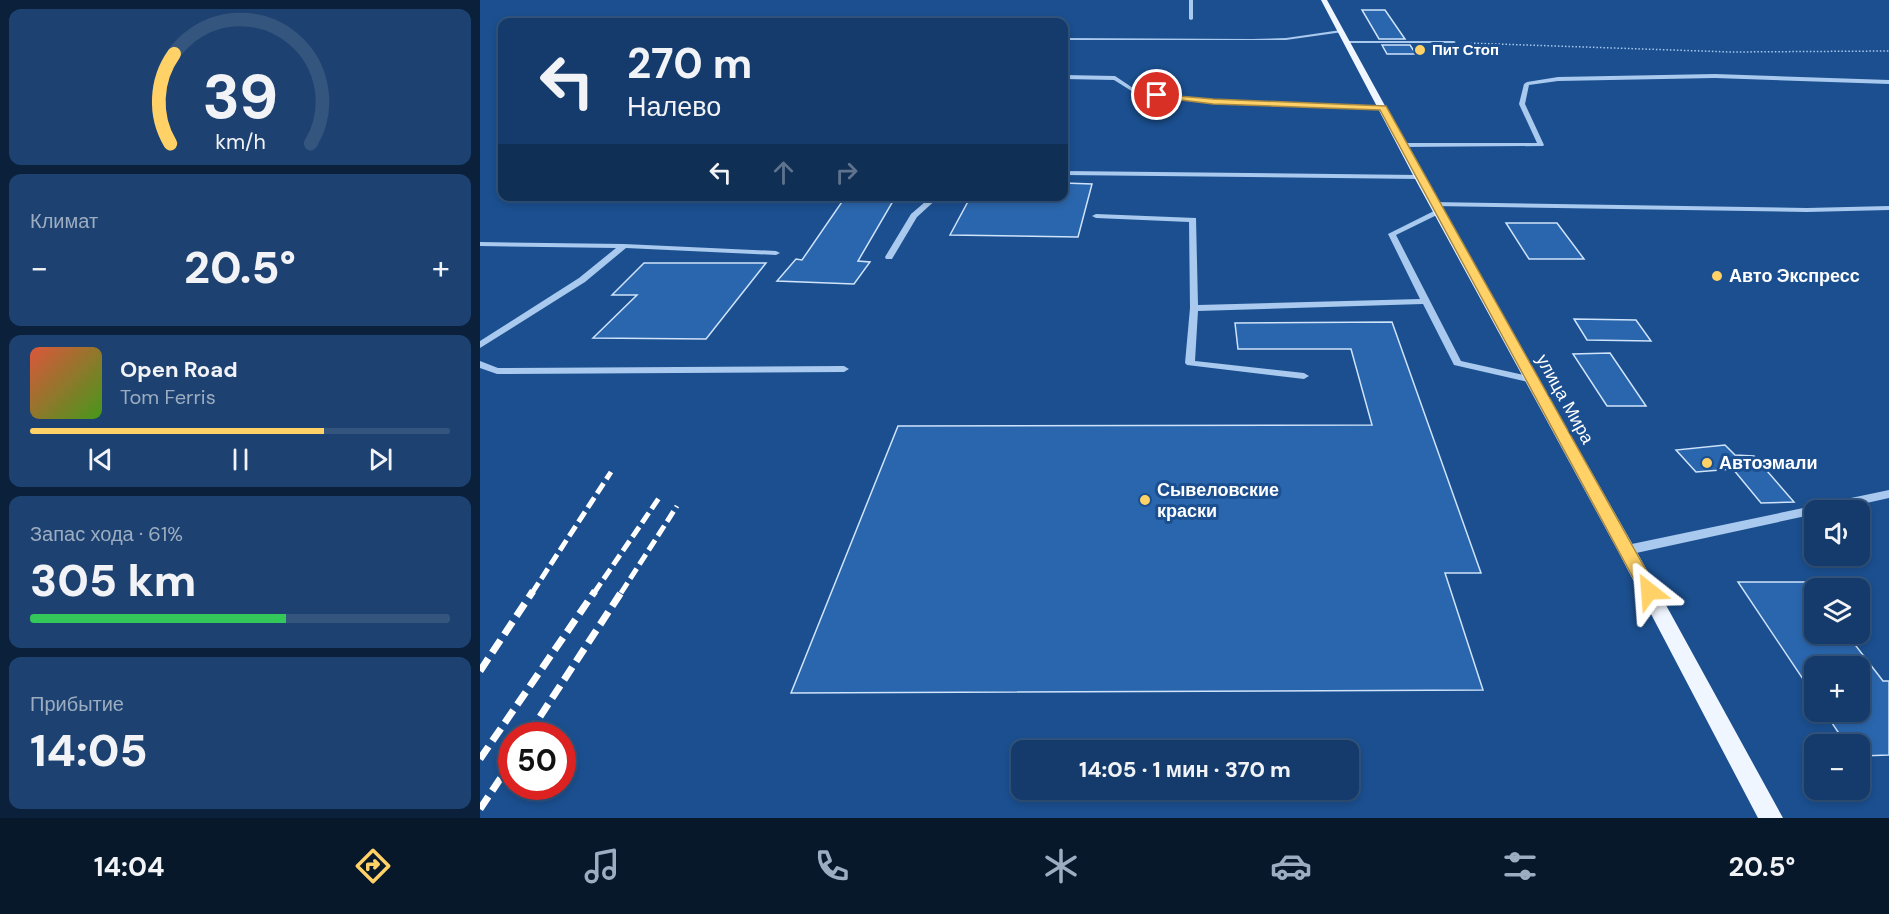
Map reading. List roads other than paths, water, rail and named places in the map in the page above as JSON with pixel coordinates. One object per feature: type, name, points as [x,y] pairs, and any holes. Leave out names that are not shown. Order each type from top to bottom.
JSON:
[{"type":"main road","name":"улица Мира","points":[[1324,0],[1436,208],[1627,550],[1771,818]]},
{"type":"lane","points":[[1191,0],[1191,19]]},
{"type":"lane","points":[[1068,39],[1252,40],[1344,36],[1454,42]]},
{"type":"lane","points":[[1402,145],[1541,145],[1522,104],[1527,84],[1558,79],[1715,76],[1889,82]]},
{"type":"lane","points":[[1068,77],[1115,78],[1138,93],[1213,102],[1383,108]]},
{"type":"lane","points":[[1068,173],[1419,177]]},
{"type":"lane","points":[[889,257],[914,216],[931,201]]},
{"type":"lane","points":[[1533,380],[1457,363],[1392,234],[1436,208],[1807,210],[1889,208]]},
{"type":"lane","points":[[1096,216],[1193,220],[1194,308],[1190,363],[1304,376]]},
{"type":"lane","points":[[480,244],[624,246],[776,253]]},
{"type":"lane","points":[[480,345],[582,280],[624,246]]},
{"type":"lane","points":[[1194,308],[1426,301]]},
{"type":"lane","points":[[480,364],[497,371],[844,369]]},
{"type":"lane","points":[[1861,500],[1889,494]]},
{"type":"lane","points":[[1627,550],[1804,512]]},
{"type":"railway","points":[[532,593],[611,472]]},
{"type":"railway","points":[[594,593],[659,498]]},
{"type":"railway","points":[[621,593],[677,506]]},
{"type":"railway","points":[[480,671],[533,591]]},
{"type":"railway","points":[[480,759],[595,591]]},
{"type":"railway","points":[[536,722],[622,591]]},
{"type":"railway","points":[[480,809],[498,782]]},
{"type":"place","name":"Пит Стоп","points":[[1420,50]]},
{"type":"place","name":"Авто Экспресс","points":[[1717,276]]},
{"type":"place","name":"Автоэмали","points":[[1707,463]]},
{"type":"place","name":"Сывеловские краски","points":[[1145,500]]}]
